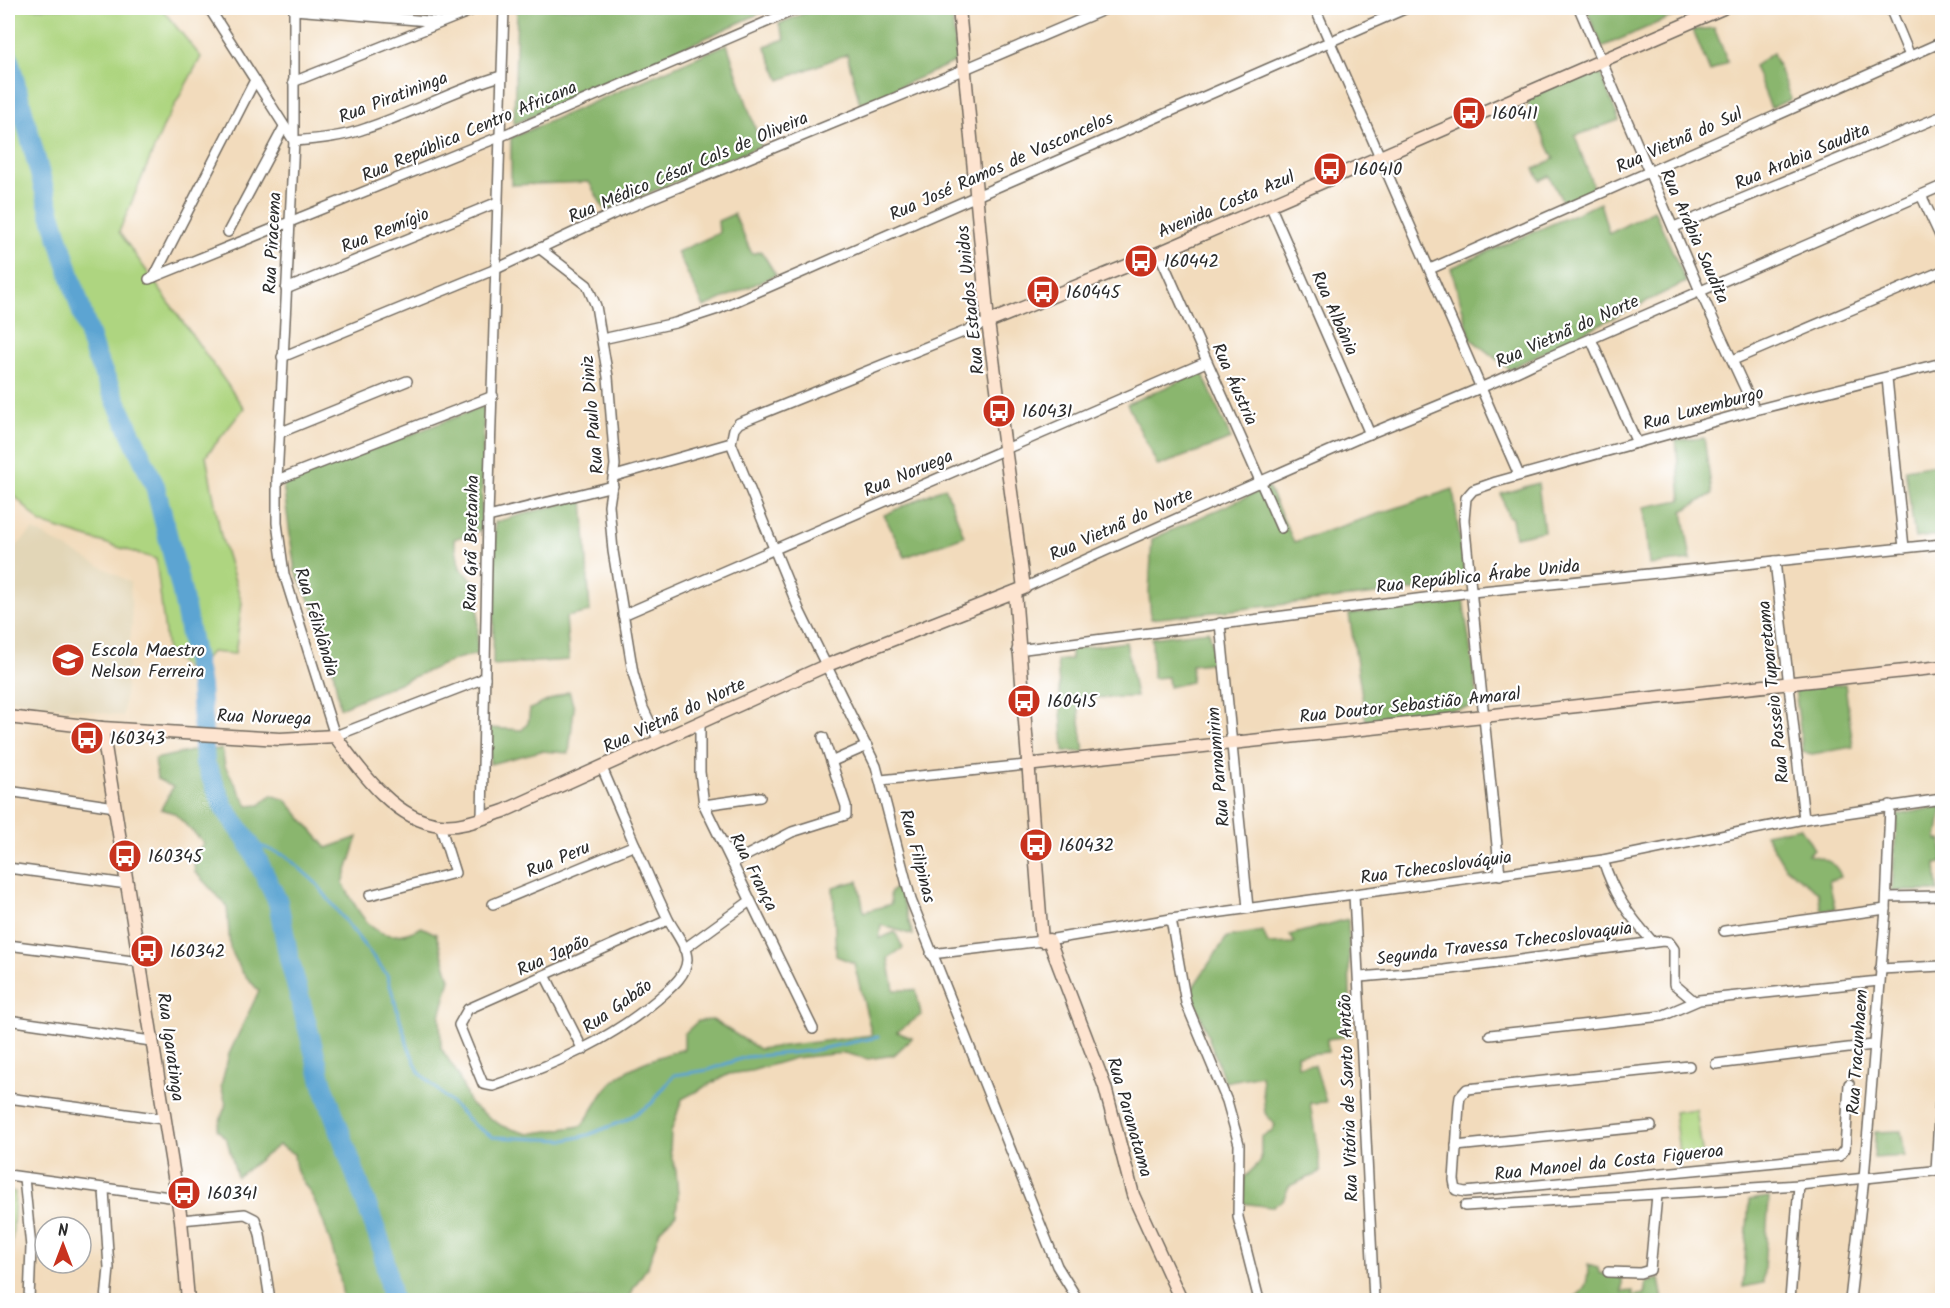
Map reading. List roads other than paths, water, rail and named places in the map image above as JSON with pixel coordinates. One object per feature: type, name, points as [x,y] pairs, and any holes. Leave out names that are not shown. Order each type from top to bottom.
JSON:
[{"type":"street","points":[[209,8],[294,141]]},
{"type":"street","points":[[293,82],[478,8]]},
{"type":"street","name":"Rua Grã Bretanha","points":[[482,818],[488,517],[504,8]]},
{"type":"street","name":"Rua República Centro Africana","points":[[255,80],[152,278],[499,137],[799,8]]},
{"type":"street","name":"Rua Estados Unidos","points":[[959,8],[988,322],[1005,450],[1019,590]]},
{"type":"street","name":"Rua Médico César Cals de Oliveira","points":[[282,357],[496,269],[614,214],[1108,8]]},
{"type":"street","points":[[1315,8],[1519,475]]},
{"type":"street","name":"Rua José Ramos de Vasconcelos","points":[[602,339],[675,323],[718,309],[1407,8]]},
{"type":"street","name":"Rua Arábia Saudita","points":[[1579,8],[1700,291],[1755,410]]},
{"type":"street","name":"Avenida Costa Azul","points":[[731,443],[734,429],[739,423],[1158,253],[1723,8]]},
{"type":"street","points":[[1890,8],[1910,56]]},
{"type":"street","points":[[294,9],[444,22]]},
{"type":"street","name":"Rua Piracema","points":[[277,480],[294,141],[294,9]]},
{"type":"street","name":"Rua Vietnã do Sul","points":[[1430,269],[1942,42]]},
{"type":"street","name":"Rua Piratininga","points":[[294,141],[341,135],[366,129],[476,83],[501,76]]},
{"type":"street","name":"Rua Arabia Saudita","points":[[1674,227],[1942,116]]},
{"type":"street","points":[[228,232],[284,127]]},
{"type":"street","name":"Rua Vietnã do Norte","points":[[440,825],[482,818],[602,768],[825,666],[1019,590],[1371,434],[1483,389],[1591,339],[1942,186]]},
{"type":"street","points":[[1921,195],[1942,240]]},
{"type":"street","name":"Rua Remígio","points":[[286,289],[498,202]]},
{"type":"street","name":"Rua Albânia","points":[[1270,205],[1371,434]]},
{"type":"street","name":"Rua Paulo Diniz","points":[[539,248],[587,285],[596,306],[602,339],[614,481],[609,495],[610,521],[623,615],[643,708],[659,741]]},
{"type":"street","name":"Rua Áustria","points":[[1158,253],[1281,528]]},
{"type":"street","points":[[1733,360],[1942,271]]},
{"type":"street","points":[[1591,339],[1636,443]]},
{"type":"street","name":"Rua Noruega","points":[[623,615],[1206,362]]},
{"type":"street","name":"Rua Luxemburgo","points":[[1472,592],[1464,506],[1466,498],[1473,490],[1519,475],[1755,410],[1942,363]]},
{"type":"street","points":[[1887,378],[1904,548]]},
{"type":"street","points":[[279,433],[407,381]]},
{"type":"street","points":[[277,480],[493,396]]},
{"type":"street","points":[[488,517],[614,481],[731,443]]},
{"type":"street","name":"Rua Filipinas","points":[[731,443],[772,549],[825,666],[867,746],[881,780],[911,900],[931,954],[1057,1266],[1078,1300]]},
{"type":"street","name":"Rua Félixlândia","points":[[277,480],[277,522],[284,574],[335,736]]},
{"type":"street","name":"Rua República Árabe Unida","points":[[1017,650],[1472,592],[1942,544]]},
{"type":"street","name":"Rua Passeio Tuparetama","points":[[1775,561],[1804,819]]},
{"type":"street","name":"Rua Paranatama","points":[[1019,590],[1017,650],[1026,765],[1046,941],[1105,1087],[1133,1195],[1181,1300]]},
{"type":"street","points":[[1472,592],[1500,875]]},
{"type":"street","name":"Rua Parnamirim","points":[[1220,623],[1248,908]]},
{"type":"street","name":"Rua Doutor Sebastião Amaral","points":[[881,780],[1942,667]]},
{"type":"street","name":"Rua Noruega","points":[[8,717],[102,728],[279,739],[335,736],[485,678]]},
{"type":"street","name":"Rua França","points":[[700,722],[700,778],[704,805],[813,1029]]},
{"type":"street","name":"Rua Igaratinga","points":[[102,728],[181,1220],[188,1300]]},
{"type":"street","points":[[335,736],[381,794],[415,816],[440,825],[455,873],[370,895]]},
{"type":"street","points":[[732,863],[792,832],[846,815],[846,806],[833,761],[823,737]]},
{"type":"street","points":[[833,761],[867,746]]},
{"type":"street","points":[[602,768],[668,920],[684,949],[750,901]]},
{"type":"street","points":[[8,791],[116,807]]},
{"type":"street","points":[[704,805],[760,797]]},
{"type":"street","name":"Rua Tchecoslováquia","points":[[931,954],[1046,941],[1171,919],[1603,860],[1804,819],[1942,799]]},
{"type":"street","name":"Rua Tracunhaem","points":[[1850,1300],[1864,1178],[1873,1045],[1887,897],[1890,806]]},
{"type":"street","name":"Rua Peru","points":[[493,904],[635,845]]},
{"type":"street","points":[[1603,860],[1610,885],[1620,903],[1652,941],[1663,941],[1672,945],[1674,984],[1694,1001]]},
{"type":"street","points":[[8,868],[127,884]]},
{"type":"street","name":"Rua Vitória de Santo Antão","points":[[1354,894],[1360,977],[1364,1122],[1374,1300]]},
{"type":"street","points":[[1887,897],[1942,896]]},
{"type":"street","points":[[1724,931],[1886,909]]},
{"type":"street","points":[[1171,919],[1186,1003],[1227,1101],[1239,1144],[1238,1217],[1259,1300]]},
{"type":"street","name":"Rua Japão","points":[[459,1025],[468,1009],[546,977],[668,920]]},
{"type":"street","name":"Segunda Travessa Tchecoslovaquia","points":[[1360,977],[1444,970],[1652,941]]},
{"type":"street","points":[[8,945],[141,962]]},
{"type":"street","name":"Rua Gabão","points":[[459,1025],[479,1078],[487,1086],[501,1083],[583,1050],[636,1018],[674,985],[686,966],[684,949]]},
{"type":"street","points":[[1880,969],[1942,966]]},
{"type":"street","points":[[546,977],[583,1050]]},
{"type":"street","points":[[1490,1035],[1662,1016],[1682,1009],[1694,1001],[1879,981]]},
{"type":"street","points":[[8,1020],[151,1041]]},
{"type":"street","points":[[1716,1064],[1873,1045]]},
{"type":"street","name":"Rua Manoel da Costa Figueroa","points":[[1689,1066],[1471,1087],[1460,1097],[1455,1186],[1459,1192],[1465,1192],[1839,1156],[1845,1149],[1847,1124]]},
{"type":"street","points":[[1465,1206],[1799,1185],[1939,1171],[1941,1083]]},
{"type":"street","points":[[1849,1084],[1847,1124],[1868,1126]]},
{"type":"street","points":[[8,1098],[163,1119]]},
{"type":"street","points":[[1456,1146],[1651,1126]]},
{"type":"street","points":[[8,1175],[104,1190],[177,1198]]},
{"type":"street","points":[[24,1178],[31,1247],[30,1300]]},
{"type":"street","points":[[1790,1300],[1799,1185]]},
{"type":"street","points":[[104,1190],[109,1268],[106,1300]]},
{"type":"street","points":[[1608,1272],[1640,1273],[1650,1269],[1657,1195]]},
{"type":"street","points":[[181,1220],[245,1214],[255,1219],[260,1234],[270,1300]]},
{"type":"waterway","points":[[8,56],[50,211],[96,357],[155,486],[182,592],[200,686],[205,763],[225,809],[248,841],[278,902],[289,958],[323,1085],[382,1247],[392,1300]]},
{"type":"waterway","points":[[248,841],[286,856],[316,883],[387,975],[408,1046],[419,1072],[474,1125],[493,1137],[566,1140],[588,1135],[626,1120],[651,1104],[674,1075],[708,1070],[746,1057],[810,1051],[878,1037]]},
{"type":"place","name":"160411","points":[[1469,113]]},
{"type":"place","name":"160410","points":[[1330,169]]},
{"type":"place","name":"160442","points":[[1141,261]]},
{"type":"place","name":"160445","points":[[1043,292]]},
{"type":"place","name":"160431","points":[[999,411]]},
{"type":"place","name":"Escola Maestro Nelson Ferreira","points":[[68,660]]},
{"type":"place","name":"160415","points":[[1024,701]]},
{"type":"place","name":"160343","points":[[87,738]]},
{"type":"place","name":"160432","points":[[1036,845]]},
{"type":"place","name":"160345","points":[[125,856]]},
{"type":"place","name":"160342","points":[[147,951]]},
{"type":"place","name":"160341","points":[[184,1193]]}]
